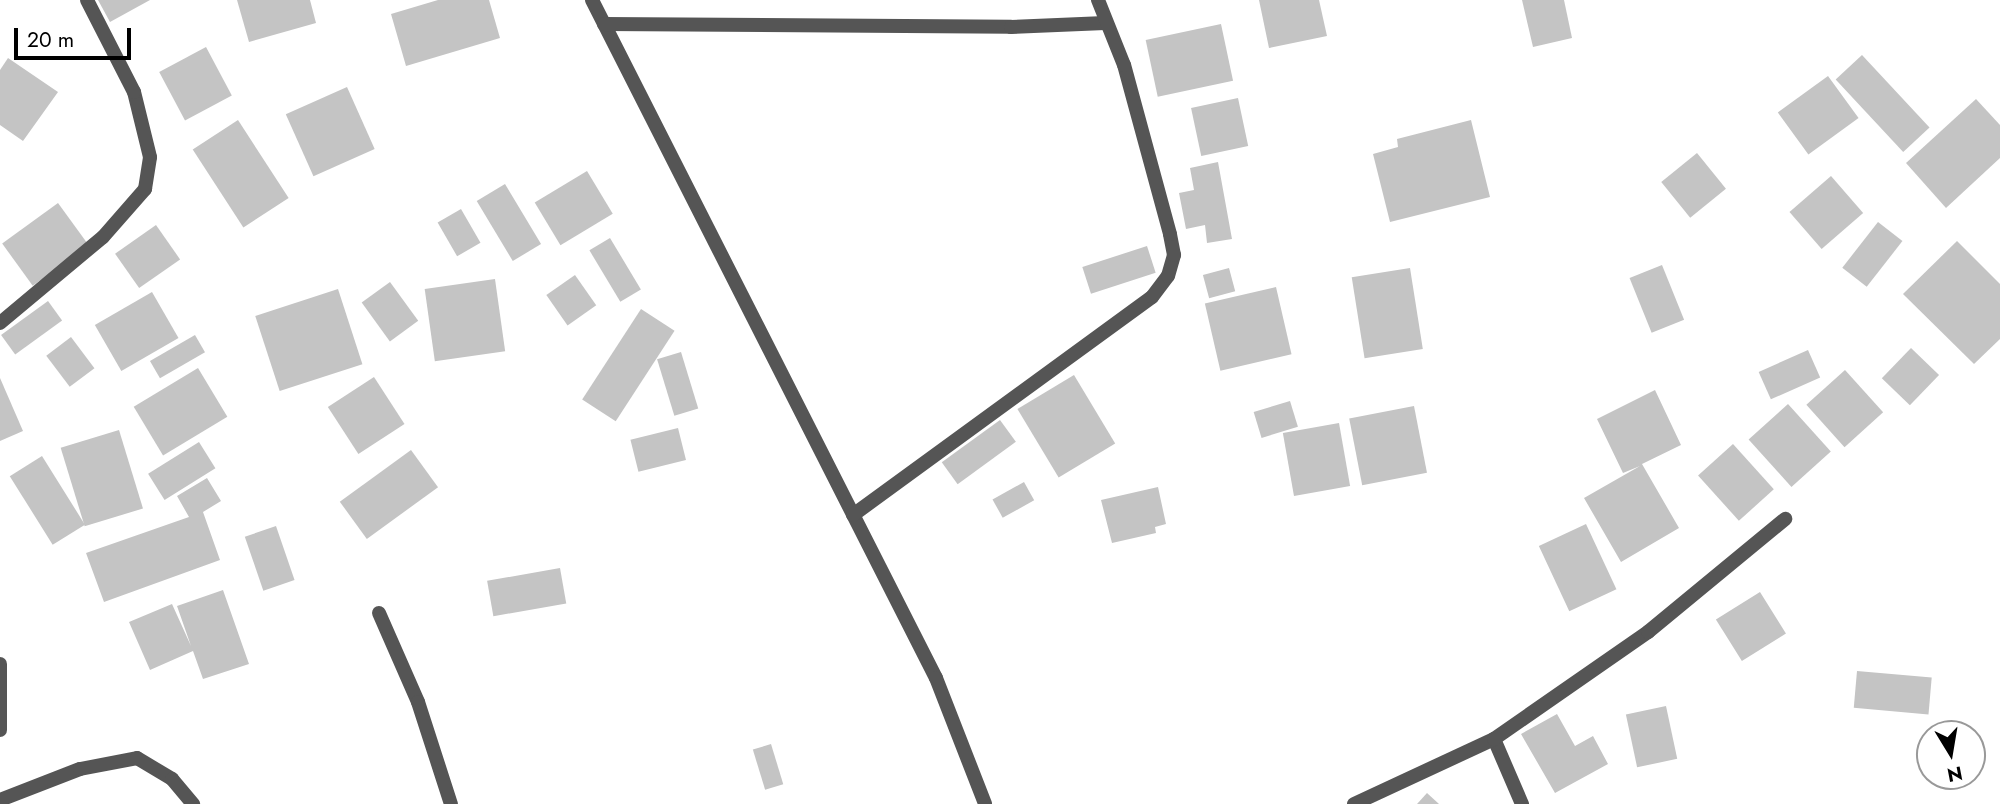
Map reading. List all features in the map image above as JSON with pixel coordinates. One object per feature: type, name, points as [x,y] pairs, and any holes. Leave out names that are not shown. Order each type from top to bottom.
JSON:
[{"type":"street","points":[[0,323],[103,237],[145,189],[150,158],[134,92],[87,0]]},
{"type":"street","points":[[592,0],[936,678],[985,804]]},
{"type":"street","points":[[853,515],[1152,297],[1168,276],[1174,255],[1170,234],[1124,65],[1098,0]]},
{"type":"street","points":[[604,24],[1011,27],[1105,23]]},
{"type":"street","points":[[1354,804],[1494,739],[1648,632],[1785,519]]},
{"type":"street","points":[[379,613],[418,702],[451,804]]},
{"type":"street","points":[[0,664],[0,730]]},
{"type":"street","points":[[1494,739],[1522,804]]},
{"type":"street","points":[[0,800],[80,769],[137,758],[172,779],[193,804]]},
{"type":"building","points":[[98,0],[150,0],[110,22]]},
{"type":"building","points":[[237,0],[310,0],[316,23],[249,42]]},
{"type":"building","points":[[438,0],[489,0],[500,38],[406,66],[391,14]]},
{"type":"building","points":[[1259,0],[1319,0],[1327,36],[1269,48]]},
{"type":"building","points":[[1522,0],[1564,0],[1572,38],[1533,47]]},
{"type":"building","points":[[1221,24],[1233,81],[1158,97],[1146,40]]},
{"type":"building","points":[[206,47],[232,96],[185,120],[159,72]]},
{"type":"building","points":[[1862,55],[1930,127],[1903,152],[1836,80]]},
{"type":"building","points":[[8,58],[58,92],[23,141],[0,125],[0,70]]},
{"type":"building","points":[[1828,76],[1859,118],[1808,155],[1778,112]]},
{"type":"building","points":[[347,87],[375,149],[313,176],[286,114]]},
{"type":"building","points":[[1238,98],[1248,146],[1201,156],[1191,108]]},
{"type":"building","points":[[1976,99],[2000,125],[2000,158],[1946,208],[1906,163]]},
{"type":"building","points":[[238,120],[289,198],[243,227],[193,149]]},
{"type":"building","points":[[1471,120],[1490,197],[1390,222],[1373,154],[1398,147],[1397,139]]},
{"type":"building","points":[[1697,153],[1726,189],[1690,218],[1661,182]]},
{"type":"building","points":[[1218,162],[1232,239],[1207,243],[1205,225],[1186,229],[1179,193],[1194,190],[1190,168]]},
{"type":"building","points":[[587,171],[613,214],[560,245],[535,202]]},
{"type":"building","points":[[1831,176],[1863,213],[1822,249],[1789,212]]},
{"type":"building","points":[[505,184],[541,244],[513,261],[477,201]]},
{"type":"building","points":[[58,203],[89,245],[33,286],[2,244]]},
{"type":"building","points":[[461,209],[480,243],[457,256],[438,222]]},
{"type":"building","points":[[1878,222],[1902,241],[1867,287],[1842,268]]},
{"type":"building","points":[[156,225],[180,259],[139,288],[115,254]]},
{"type":"building","points":[[610,238],[641,289],[620,302],[589,250]]},
{"type":"building","points":[[1957,241],[2000,284],[2000,339],[1974,364],[1903,294]]},
{"type":"building","points":[[1147,246],[1156,273],[1091,294],[1082,267]]},
{"type":"building","points":[[1662,265],[1684,320],[1652,333],[1630,278]]},
{"type":"building","points":[[1229,268],[1235,291],[1209,298],[1203,275]]},
{"type":"building","points":[[1410,268],[1423,349],[1365,358],[1352,277]]},
{"type":"building","points":[[575,275],[596,305],[568,325],[546,295]]},
{"type":"building","points":[[495,279],[505,351],[435,361],[425,289]]},
{"type":"building","points":[[390,282],[418,321],[390,341],[362,303]]},
{"type":"building","points":[[1276,287],[1292,354],[1220,371],[1205,303]]},
{"type":"building","points":[[338,289],[362,364],[280,391],[255,316]]},
{"type":"building","points":[[152,292],[179,338],[121,371],[95,325]]},
{"type":"building","points":[[48,301],[62,320],[15,355],[1,335]]},
{"type":"building","points":[[641,309],[675,331],[616,421],[582,400]]},
{"type":"building","points":[[195,335],[205,352],[160,378],[150,361]]},
{"type":"building","points":[[71,337],[94,368],[70,387],[46,356]]},
{"type":"building","points":[[1911,348],[1939,375],[1910,405],[1882,378]]},
{"type":"building","points":[[1808,350],[1820,377],[1771,399],[1759,372]]},
{"type":"building","points":[[681,352],[698,408],[674,416],[657,359]]},
{"type":"building","points":[[198,368],[227,417],[163,455],[134,407]]},
{"type":"building","points":[[1845,370],[1883,412],[1844,447],[1806,405]]},
{"type":"building","points":[[1074,375],[1115,444],[1059,478],[1017,409]]},
{"type":"building","points":[[374,377],[404,424],[358,454],[328,407]]},
{"type":"building","points":[[0,378],[23,431],[0,441]]},
{"type":"building","points":[[1655,390],[1681,445],[1642,464],[1679,528],[1621,562],[1584,498],[1640,466],[1623,473],[1597,419]]},
{"type":"building","points":[[1290,401],[1298,427],[1262,438],[1254,412]]},
{"type":"building","points":[[1788,404],[1831,452],[1791,487],[1749,439]]},
{"type":"building","points":[[1414,406],[1427,473],[1362,485],[1349,419]]},
{"type":"building","points":[[1000,420],[1016,442],[958,484],[942,462]]},
{"type":"building","points":[[1339,423],[1350,486],[1294,496],[1283,433]]},
{"type":"building","points":[[678,428],[686,460],[638,472],[630,440]]},
{"type":"building","points":[[119,430],[143,508],[85,526],[61,448]]},
{"type":"building","points":[[199,442],[215,468],[165,500],[148,474]]},
{"type":"building","points":[[1733,444],[1774,489],[1739,521],[1698,475]]},
{"type":"building","points":[[411,450],[438,487],[367,539],[340,502]]},
{"type":"building","points":[[42,456],[85,525],[53,545],[10,476]]},
{"type":"building","points":[[207,478],[221,501],[203,512],[220,560],[104,602],[86,553],[189,517],[177,496]]},
{"type":"building","points":[[1024,482],[1034,500],[1003,518],[993,499]]},
{"type":"building","points":[[1158,487],[1166,524],[1155,527],[1156,533],[1112,543],[1101,500]]},
{"type":"building","points":[[1586,524],[1616,589],[1569,611],[1539,546]]},
{"type":"building","points":[[276,526],[295,580],[263,591],[245,537]]},
{"type":"building","points":[[560,568],[566,603],[493,616],[487,581]]},
{"type":"building","points":[[223,590],[249,664],[203,679],[193,651],[150,670],[129,622],[172,604],[191,646],[177,606]]},
{"type":"building","points":[[1760,592],[1786,634],[1742,661],[1716,620]]},
{"type":"building","points":[[1857,671],[1932,678],[1928,714],[1854,708]]},
{"type":"building","points":[[1666,706],[1677,759],[1637,767],[1626,715]]},
{"type":"building","points":[[1557,714],[1575,746],[1593,736],[1608,764],[1555,793],[1521,734]]},
{"type":"building","points":[[771,744],[783,784],[765,790],[753,750]]},
{"type":"building","points":[[1427,793],[1439,804],[1417,804]]}]
